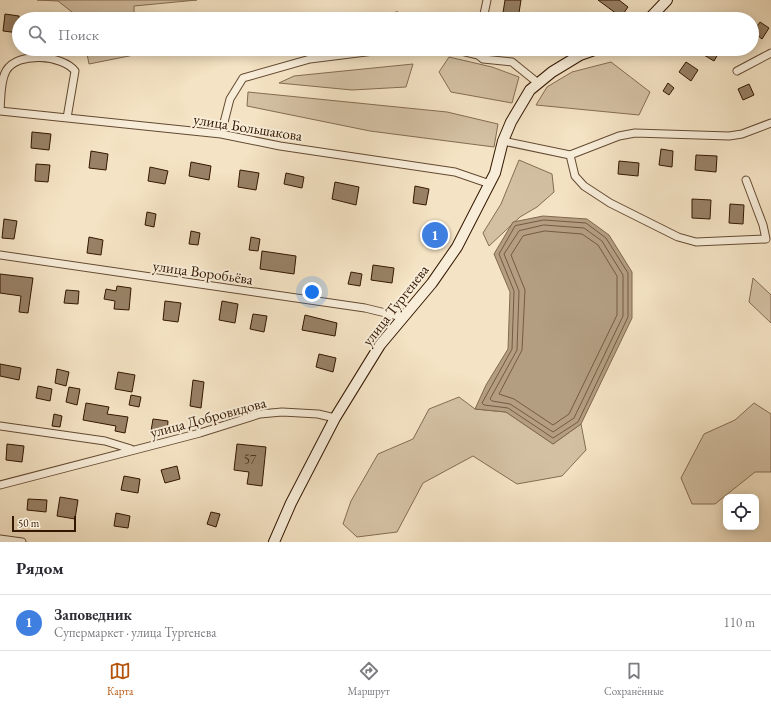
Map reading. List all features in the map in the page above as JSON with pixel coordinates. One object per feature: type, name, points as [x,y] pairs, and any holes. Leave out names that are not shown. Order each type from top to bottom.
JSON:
[{"type":"street","points":[[485,12],[487,0]]},
{"type":"street","points":[[656,12],[667,0]]},
{"type":"street","points":[[737,71],[771,53]]},
{"type":"street","points":[[221,134],[230,99],[243,78],[310,59],[334,56]]},
{"type":"street","points":[[481,56],[483,59],[512,62],[538,83]]},
{"type":"street","name":"улица Тургенева","points":[[274,542],[291,503],[335,418],[380,345],[432,283],[457,247],[495,173],[503,141],[511,122],[530,90],[557,68],[578,56]]},
{"type":"street","points":[[0,111],[4,78],[10,65],[22,59],[61,60],[71,66],[75,71],[67,118]]},
{"type":"street","name":"улица Большакова","points":[[0,111],[221,134],[280,146],[455,172],[490,184]]},
{"type":"street","points":[[503,141],[570,155],[619,136],[635,133],[729,136],[742,134],[771,123]]},
{"type":"street","points":[[570,155],[575,176],[584,186],[610,203],[649,223],[678,237],[696,242],[766,239],[764,225],[746,180]]},
{"type":"street","name":"улица Воробьёва","points":[[0,255],[365,308],[402,317]]},
{"type":"street","name":"улица Добровидова","points":[[0,485],[200,433],[260,414],[282,412],[318,414],[335,418]]},
{"type":"street","name":"улица Добровидова","points":[[0,426],[105,441],[134,450]]},
{"type":"street","points":[[0,539],[22,542]]},
{"type":"shaded area","points":[[37,0],[197,0],[134,6],[134,12],[72,12],[58,1]]},
{"type":"shaded area","points":[[87,56],[129,56],[89,64]]},
{"type":"shaded area","points":[[449,57],[492,67],[519,77],[512,103],[451,92],[439,72]]},
{"type":"shaded area","points":[[611,62],[650,92],[639,115],[536,105],[547,87],[572,72]]},
{"type":"shaded area","points":[[413,64],[406,87],[352,90],[279,83],[294,76]]},
{"type":"shaded area","points":[[248,92],[447,112],[498,124],[494,147],[370,131],[247,106]]},
{"type":"shaded area","points":[[519,160],[552,174],[554,192],[537,207],[520,217],[489,246],[483,233],[501,204]]},
{"type":"shaded area","points":[[753,278],[771,295],[771,323],[749,302]]},
{"type":"shaded area","points":[[459,397],[475,409],[506,412],[553,444],[581,424],[586,450],[562,476],[517,484],[473,456],[423,483],[397,532],[357,537],[343,524],[351,501],[378,454],[413,439],[429,409]]},
{"type":"shaded area","points":[[754,403],[771,414],[771,472],[755,472],[728,494],[723,494],[723,498],[715,504],[692,504],[681,478],[704,434],[735,420]]},
{"type":"water","points":[[543,216],[587,219],[609,235],[632,272],[632,318],[581,424],[553,444],[506,412],[475,409],[486,385],[508,349],[510,292],[494,254],[513,222]]},
{"type":"building","points":[[505,0],[521,0],[519,12],[503,12]]},
{"type":"building","points":[[598,0],[619,0],[628,7],[624,12],[614,12]]},
{"type":"building","points":[[5,14],[12,15],[12,32],[3,31]]},
{"type":"building","points":[[760,22],[769,28],[762,39],[759,37]]},
{"type":"building","points":[[706,56],[717,56],[714,61]]},
{"type":"building","points":[[686,62],[698,70],[691,81],[679,72]]},
{"type":"building","points":[[668,83],[674,88],[669,95],[663,91]]},
{"type":"building","points":[[749,84],[754,95],[743,100],[738,89]]},
{"type":"building","points":[[32,132],[51,134],[49,150],[31,148]]},
{"type":"building","points":[[661,149],[673,151],[672,167],[659,165]]},
{"type":"building","points":[[91,151],[108,154],[106,170],[89,168]]},
{"type":"building","points":[[696,155],[717,156],[716,172],[695,170]]},
{"type":"building","points":[[619,161],[639,163],[638,176],[618,174]]},
{"type":"building","points":[[191,162],[211,166],[209,180],[189,176]]},
{"type":"building","points":[[36,164],[50,165],[48,182],[35,181]]},
{"type":"building","points":[[150,167],[168,171],[165,184],[148,181]]},
{"type":"building","points":[[240,170],[259,173],[256,190],[238,187]]},
{"type":"building","points":[[286,173],[304,177],[302,188],[284,184]]},
{"type":"building","points":[[335,182],[359,187],[356,205],[332,199]]},
{"type":"building","points":[[415,186],[429,189],[426,205],[413,203]]},
{"type":"building","points":[[692,199],[711,200],[710,219],[692,218]]},
{"type":"building","points":[[730,204],[744,205],[743,224],[729,223]]},
{"type":"building","points":[[147,212],[156,214],[154,227],[145,225]]},
{"type":"building","points":[[4,219],[17,221],[14,239],[2,238]]},
{"type":"building","points":[[191,231],[200,233],[198,245],[189,244]]},
{"type":"building","points":[[89,237],[103,240],[101,255],[87,253]]},
{"type":"building","points":[[251,237],[260,239],[258,251],[249,250]]},
{"type":"building","points":[[262,251],[296,256],[294,274],[260,269]]},
{"type":"building","points":[[373,265],[394,268],[392,283],[371,280]]},
{"type":"building","points":[[351,272],[362,274],[360,286],[348,284]]},
{"type":"building","points":[[0,274],[33,278],[28,313],[19,312],[21,296],[0,293]]},
{"type":"building","points":[[117,286],[131,288],[129,310],[114,309],[115,301],[104,299],[106,289],[116,291]]},
{"type":"building","points":[[66,290],[79,291],[78,304],[64,303]]},
{"type":"building","points":[[165,301],[181,303],[178,322],[163,320]]},
{"type":"building","points":[[222,301],[238,304],[235,323],[219,320]]},
{"type":"building","points":[[253,314],[267,316],[264,332],[250,329]]},
{"type":"building","points":[[305,315],[337,323],[335,336],[302,330]]},
{"type":"building","points":[[319,354],[336,358],[333,372],[316,367]]},
{"type":"building","points":[[0,364],[21,368],[19,380],[0,376]]},
{"type":"building","points":[[57,369],[69,372],[66,386],[55,383]]},
{"type":"building","points":[[118,372],[135,375],[132,392],[115,389]]},
{"type":"building","points":[[193,380],[204,382],[201,408],[190,406]]},
{"type":"building","points":[[38,386],[52,389],[50,401],[36,398]]},
{"type":"building","points":[[69,387],[80,389],[77,405],[66,402]]},
{"type":"building","points":[[131,395],[141,397],[139,407],[129,405]]},
{"type":"building","points":[[86,403],[109,407],[107,414],[128,417],[125,433],[115,431],[116,426],[83,420]]},
{"type":"building","points":[[54,414],[62,416],[60,427],[52,426]]},
{"type":"building","points":[[153,419],[168,421],[167,433],[151,431]]},
{"type":"building","points":[[7,444],[24,446],[22,462],[6,460]]},
{"type":"building","points":[[237,444],[266,447],[262,486],[247,484],[249,472],[234,470]]},
{"type":"building","points":[[177,466],[180,479],[165,483],[161,470]]},
{"type":"building","points":[[124,476],[140,479],[138,493],[121,490]]},
{"type":"building","points":[[60,497],[78,500],[75,519],[57,516]]},
{"type":"building","points":[[28,499],[47,500],[46,512],[27,510]]},
{"type":"building","points":[[211,512],[220,514],[216,527],[207,524]]},
{"type":"building","points":[[116,513],[130,516],[128,528],[114,526]]},
{"type":"place","name":"Заповедник","points":[[435,235]]}]
